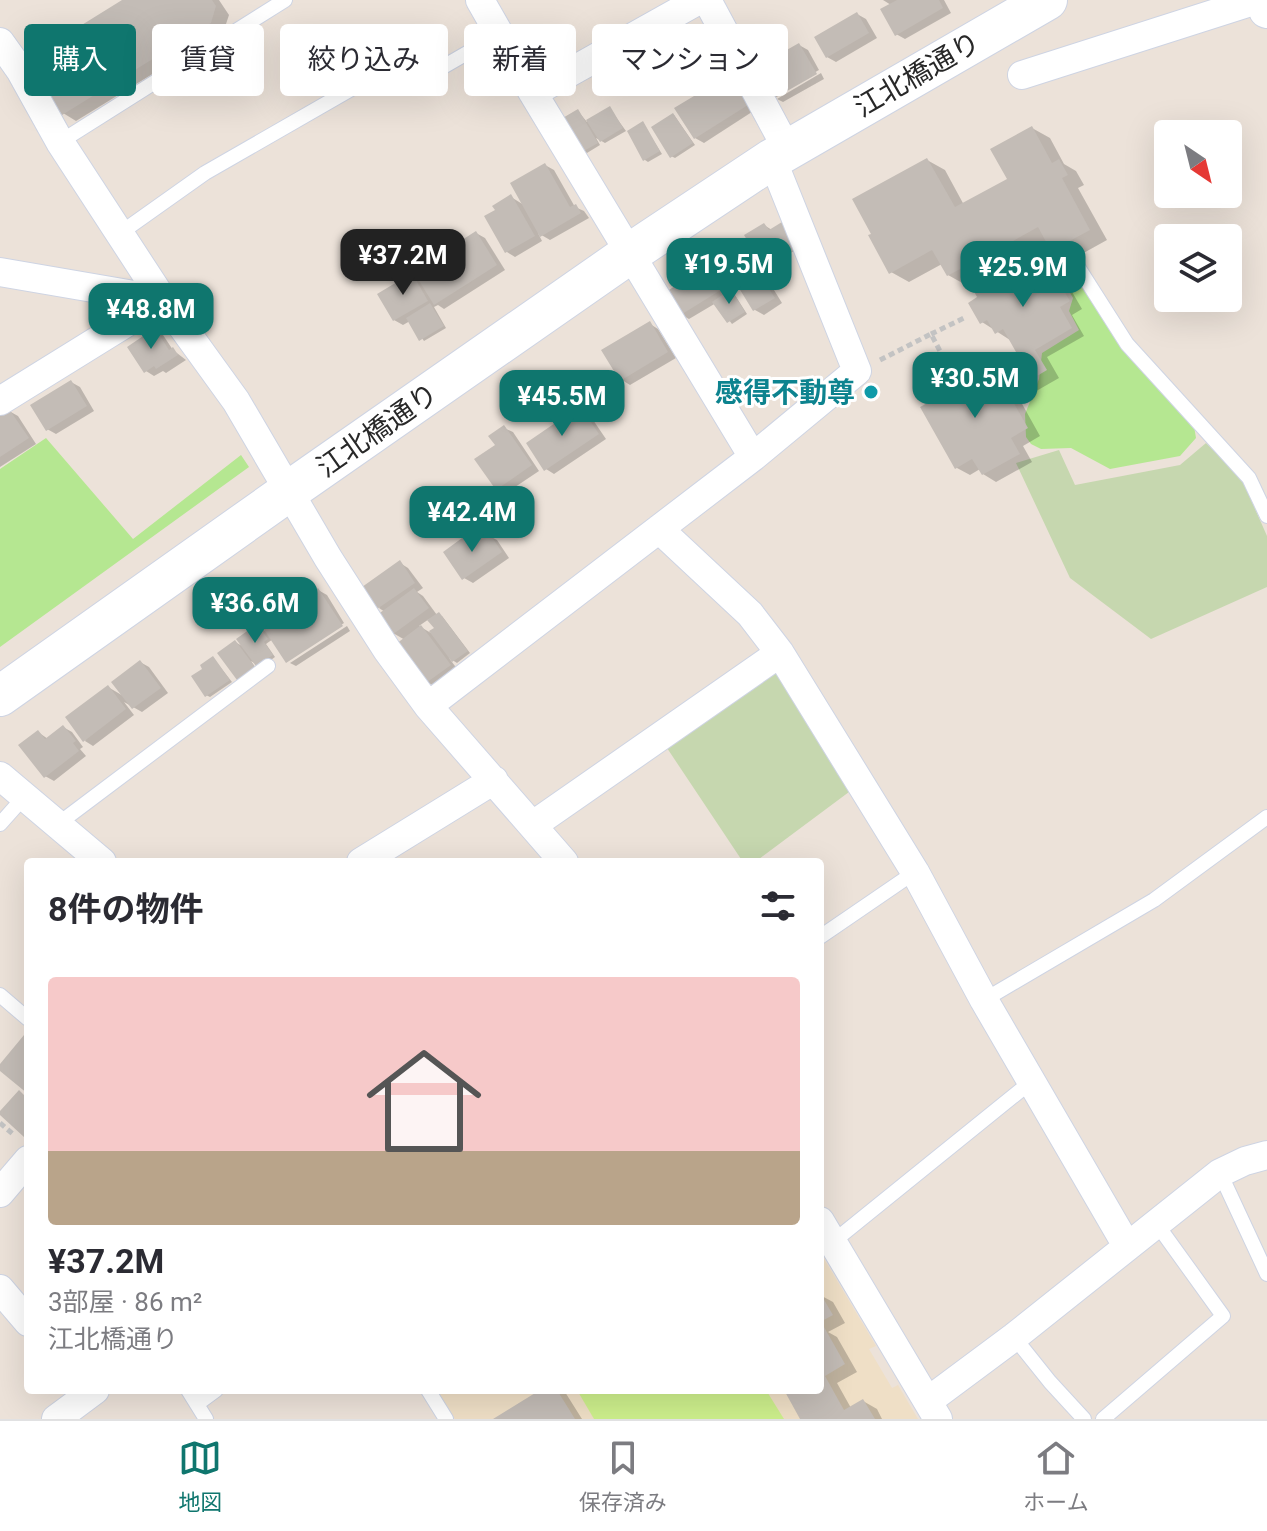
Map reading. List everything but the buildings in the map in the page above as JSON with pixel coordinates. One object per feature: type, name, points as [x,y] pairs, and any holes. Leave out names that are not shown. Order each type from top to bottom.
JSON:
[{"type":"main road","name":"江北橋通り","points":[[0,696],[629,254],[779,154],[1047,0]]},
{"type":"street","points":[[480,0],[494,24]]},
{"type":"street","points":[[576,69],[699,0]]},
{"type":"street","points":[[428,706],[753,457],[857,371],[779,154],[707,0]]},
{"type":"street","points":[[1022,75],[1257,0]]},
{"type":"street","points":[[1264,0],[1267,10]]},
{"type":"street","points":[[0,42],[119,234],[236,401],[387,650],[428,706],[561,858]]},
{"type":"street","points":[[535,96],[753,457]]},
{"type":"street","points":[[0,272],[163,300]]},
{"type":"street","points":[[0,401],[163,300]]},
{"type":"street","points":[[659,529],[750,614],[780,653],[915,872],[984,1000],[1127,1246]]},
{"type":"street","points":[[533,825],[780,653]]},
{"type":"street","points":[[0,776],[97,858]]},
{"type":"street","points":[[367,858],[494,780]]},
{"type":"street","points":[[827,1231],[933,1410],[1014,1337],[1220,1173],[1267,1155]]},
{"type":"street","points":[[0,1193],[24,1165]]},
{"type":"street","points":[[0,1289],[24,1317]]},
{"type":"street","points":[[56,1419],[86,1394]]},
{"type":"lane","points":[[60,142],[285,0]]},
{"type":"lane","points":[[119,234],[205,173],[414,53],[429,75],[464,55]]},
{"type":"lane","points":[[1071,256],[1127,344],[1249,478],[1267,516]]},
{"type":"lane","points":[[58,824],[268,666]]},
{"type":"lane","points":[[0,824],[24,797]]},
{"type":"lane","points":[[984,1000],[1154,900],[1267,817]]},
{"type":"lane","points":[[824,934],[915,872]]},
{"type":"lane","points":[[0,995],[24,1016]]},
{"type":"lane","points":[[827,1231],[1032,1081]]},
{"type":"lane","points":[[1220,1173],[1267,1274]]},
{"type":"lane","points":[[1103,1419],[1223,1316],[1156,1223]]},
{"type":"lane","points":[[1014,1337],[1084,1419]]},
{"type":"lane","points":[[191,1394],[206,1419]]},
{"type":"lane","points":[[197,1404],[211,1394]]},
{"type":"lane","points":[[430,1394],[446,1419]]},
{"type":"path","points":[[857,371],[966,317]]},
{"type":"path","points":[[931,334],[950,370]]},
{"type":"shaded area","points":[[824,1259],[876,1346],[869,1349],[892,1388],[898,1385],[918,1419],[455,1419],[439,1394],[824,1394]]},
{"type":"green space","points":[[1063,251],[1125,348],[1194,426],[1196,438],[1180,456],[1110,469],[1071,448],[1041,449],[1026,437],[1025,414],[1039,379],[1042,353],[1079,330],[1069,311],[1073,298],[1051,259]]},
{"type":"green space","points":[[46,438],[133,539],[241,455],[249,467],[0,647],[0,469]]},
{"type":"green space","points":[[1206,443],[1241,477],[1267,536],[1267,587],[1151,639],[1070,578],[1016,463],[1059,450],[1075,485],[1180,465]]},
{"type":"green space","points":[[776,670],[853,789],[760,858],[740,858],[665,745]]},
{"type":"green space","points":[[579,1394],[768,1394],[784,1419],[594,1419]]},
{"type":"place","name":"感得不動尊","points":[[871,392]]}]
